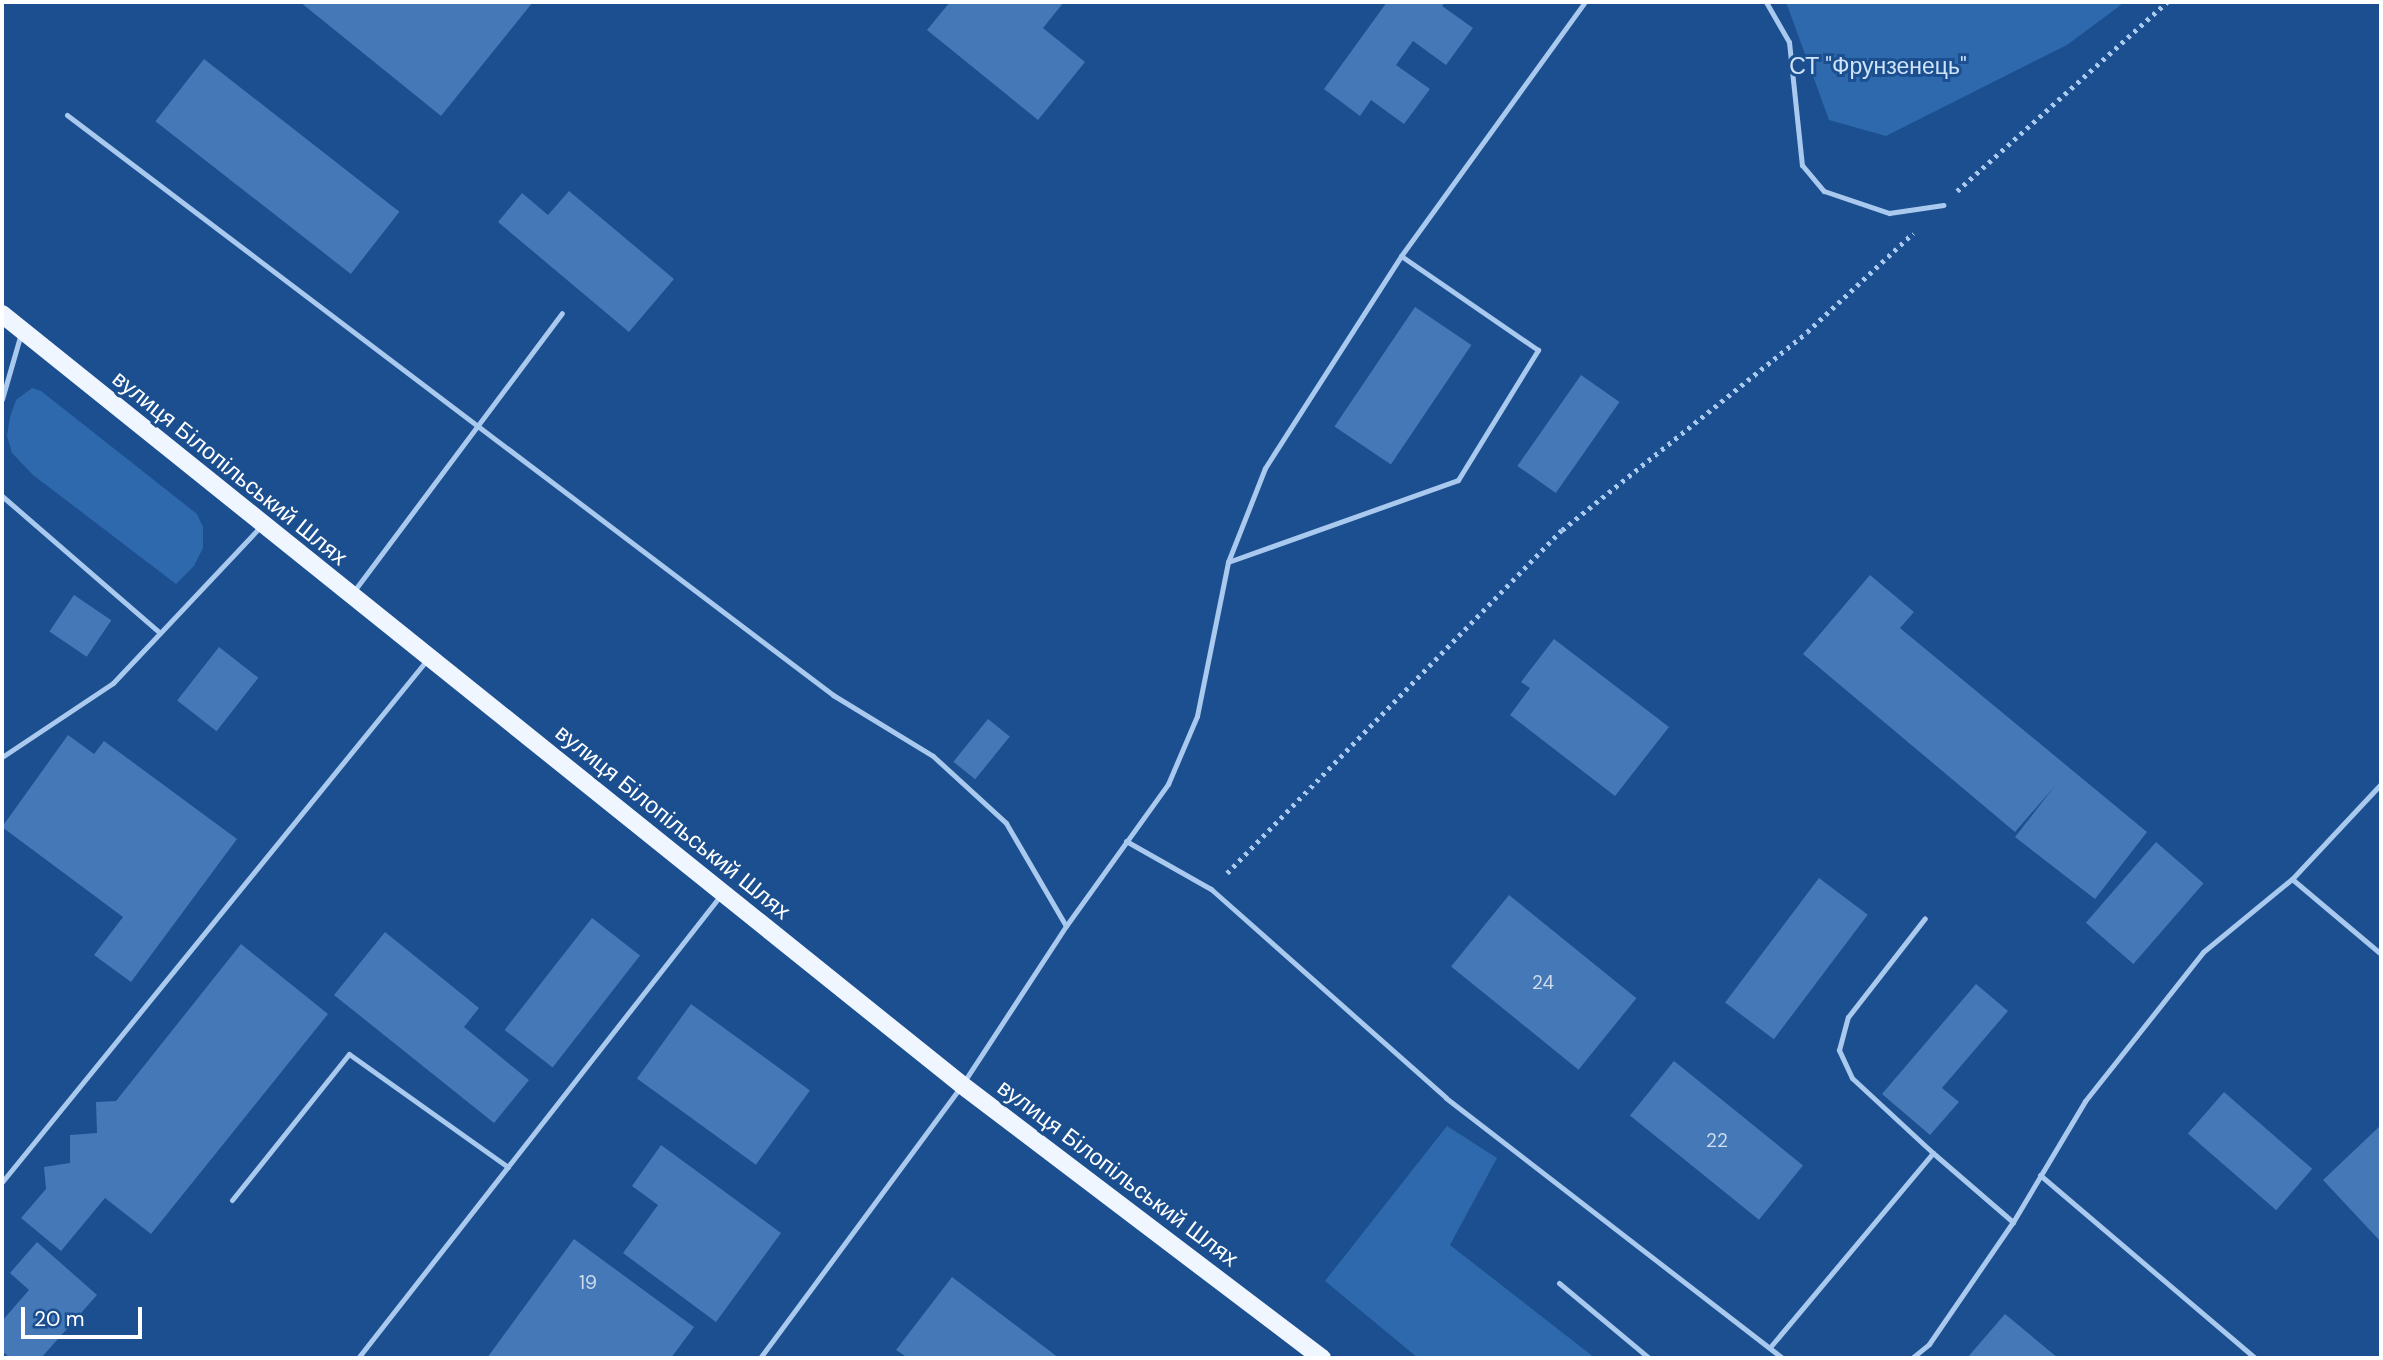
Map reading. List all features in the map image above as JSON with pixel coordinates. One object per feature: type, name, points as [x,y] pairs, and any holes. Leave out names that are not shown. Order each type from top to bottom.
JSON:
[{"type":"main road","name":"вулиця Білопільський Шлях","points":[[2,314],[349,596],[962,1085],[1322,1358]]},
{"type":"lane","points":[[760,1358],[962,1085],[1066,926],[1168,784],[1197,716],[1228,562],[1265,468],[1401,257],[1585,2]]},
{"type":"lane","points":[[1766,2],[1789,43],[1802,164],[1824,191],[1889,213],[1943,205]]},
{"type":"lane","points":[[67,115],[481,425],[833,695],[933,755],[1006,823],[1066,926]]},
{"type":"lane","points":[[1228,562],[1458,480],[1538,350],[1401,257]]},
{"type":"lane","points":[[349,596],[481,425],[562,313]]},
{"type":"lane","points":[[2,399],[22,330]]},
{"type":"lane","points":[[2,496],[160,633]]},
{"type":"lane","points":[[2,757],[113,683],[262,525]]},
{"type":"lane","points":[[2,1182],[428,658]]},
{"type":"lane","points":[[1912,1358],[1929,1344],[2013,1222],[2085,1101],[2203,952],[2292,879],[2381,784]]},
{"type":"lane","points":[[1126,841],[1211,889],[1446,1098],[1771,1346],[1782,1358]]},
{"type":"lane","points":[[2292,879],[2381,954]]},
{"type":"lane","points":[[358,1358],[722,893]]},
{"type":"lane","points":[[1925,918],[1848,1017],[1839,1050],[1852,1077],[1933,1153],[2013,1222]]},
{"type":"lane","points":[[232,1200],[349,1054],[508,1167]]},
{"type":"lane","points":[[1771,1346],[1933,1153]]},
{"type":"lane","points":[[2040,1175],[2255,1358]]},
{"type":"lane","points":[[1559,1283],[1649,1358]]},
{"type":"path","points":[[1211,889],[1562,530],[1807,332],[2167,2]]},
{"type":"green space","name":"СТ \"Фрунзенець\"","points":[[1786,2],[2125,2],[2067,45],[1886,136],[1829,120]]},
{"type":"green space","points":[[32,388],[41,391],[197,514],[203,527],[203,548],[194,566],[176,584],[33,475],[12,453],[7,436],[10,417],[16,400]]},
{"type":"green space","points":[[1447,1126],[1497,1158],[1450,1245],[1595,1358],[1418,1358],[1325,1281]]},
{"type":"building","points":[[300,2],[533,2],[441,116]]},
{"type":"building","points":[[950,2],[1064,2],[1043,28],[1085,62],[1038,120],[927,30]]},
{"type":"building","points":[[1387,2],[1445,2],[1442,6],[1473,28],[1446,65],[1413,41],[1396,65],[1430,89],[1404,124],[1371,100],[1360,116],[1324,89]]},
{"type":"building","points":[[204,59],[399,212],[351,274],[155,121]]},
{"type":"building","points":[[569,191],[674,279],[629,332],[498,222],[522,193],[548,215]]},
{"type":"building","points":[[1415,307],[1471,345],[1391,464],[1334,426]]},
{"type":"building","points":[[1581,375],[1620,402],[1556,493],[1517,466]]},
{"type":"building","points":[[1870,575],[1914,612],[1900,628],[2147,832],[2095,899],[2015,837],[2054,787],[2015,832],[1803,654]]},
{"type":"building","points":[[74,595],[111,620],[87,657],[49,631]]},
{"type":"building","points":[[1554,639],[1669,727],[1615,796],[1510,715],[1530,688],[1521,682]]},
{"type":"building","points":[[219,647],[258,678],[217,731],[177,701]]},
{"type":"building","points":[[988,719],[1010,737],[975,779],[953,762]]},
{"type":"building","points":[[68,735],[94,754],[104,741],[237,839],[131,982],[94,955],[123,917],[2,827]]},
{"type":"building","points":[[2156,842],[2204,883],[2133,964],[2086,923]]},
{"type":"building","points":[[1819,878],[1868,915],[1774,1039],[1725,1003]]},
{"type":"building","points":[[1509,895],[1636,998],[1579,1070],[1451,966]]},
{"type":"building","points":[[592,918],[640,956],[553,1067],[505,1030]]},
{"type":"building","points":[[385,932],[479,1008],[464,1027],[529,1080],[494,1123],[334,995]]},
{"type":"building","points":[[241,944],[328,1014],[151,1234],[105,1198],[61,1251],[21,1218],[46,1189],[44,1167],[70,1163],[70,1135],[97,1133],[96,1102],[116,1101]]},
{"type":"building","points":[[1976,984],[2008,1011],[1942,1088],[1959,1102],[1930,1135],[1882,1094]]},
{"type":"building","points":[[691,1004],[810,1090],[756,1165],[637,1078]]},
{"type":"building","points":[[1674,1061],[1803,1165],[1759,1220],[1630,1115]]},
{"type":"building","points":[[2224,1092],[2312,1169],[2276,1210],[2188,1134]]},
{"type":"building","points":[[2381,1125],[2381,1242],[2323,1180]]},
{"type":"building","points":[[661,1145],[781,1233],[716,1322],[623,1253],[658,1205],[632,1186]]},
{"type":"building","points":[[574,1239],[694,1327],[671,1358],[487,1358]]},
{"type":"building","points":[[37,1242],[97,1295],[41,1358],[10,1358],[2,1351],[2,1321],[29,1290],[10,1273]]},
{"type":"building","points":[[952,1277],[1059,1358],[908,1358],[896,1350]]},
{"type":"building","points":[[2005,1314],[2058,1358],[1967,1358]]}]
